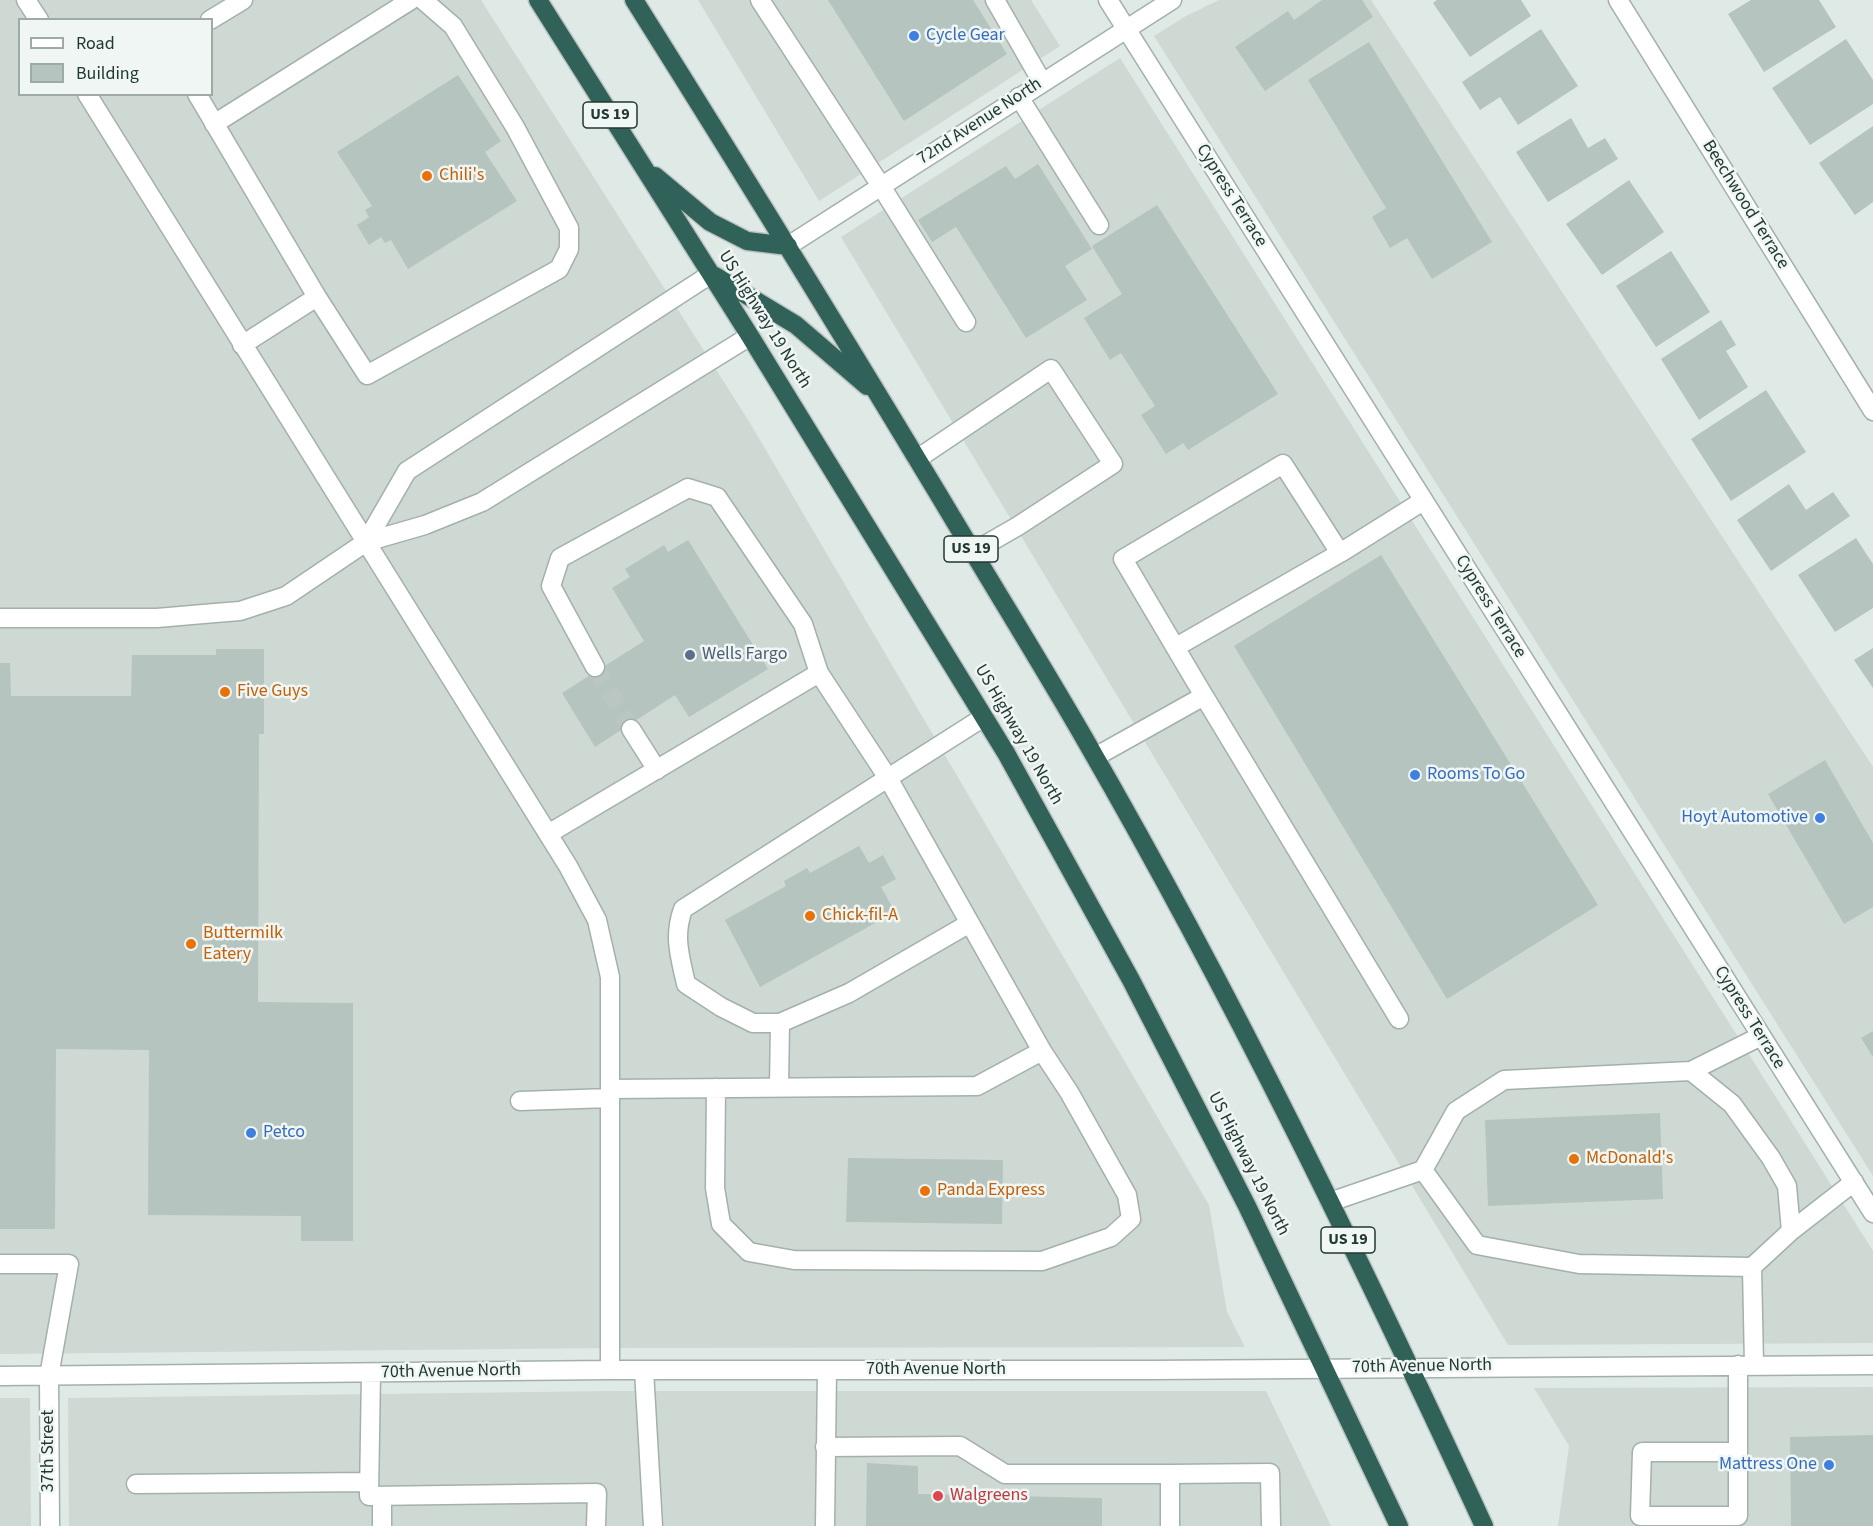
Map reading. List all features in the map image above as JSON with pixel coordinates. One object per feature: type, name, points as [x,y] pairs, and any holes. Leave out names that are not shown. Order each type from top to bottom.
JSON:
[{"type":"highway","name":"US Highway 19 North","points":[[538,0],[750,336],[1006,753],[1131,980],[1247,1206],[1399,1526]]},
{"type":"highway","name":"US 19","points":[[634,0],[880,397],[1095,757],[1192,932],[1286,1112],[1411,1368],[1484,1526]]},
{"type":"highway","points":[[642,165],[710,222],[747,241],[788,246]]},
{"type":"highway","points":[[711,274],[796,325],[880,397]]},
{"type":"street","points":[[26,0],[38,18]]},
{"type":"street","points":[[213,18],[243,0]]},
{"type":"street","points":[[214,124],[411,0]]},
{"type":"street","points":[[197,96],[317,297],[367,375],[558,269],[569,249],[569,228],[516,127],[453,26],[423,0]]},
{"type":"street","points":[[760,0],[966,322]]},
{"type":"street","points":[[995,0],[1042,82]]},
{"type":"street","name":"Cypress Terrace","points":[[1108,0],[1873,1213]]},
{"type":"street","name":"72nd Avenue North","points":[[788,246],[1172,0]]},
{"type":"street","name":"Beechwood Terrace","points":[[1618,0],[1873,411]]},
{"type":"street","points":[[89,96],[568,866],[597,920],[610,977],[610,1370]]},
{"type":"street","points":[[1019,97],[1098,225]]},
{"type":"street","points":[[366,543],[407,471],[711,274]]},
{"type":"street","points":[[242,345],[317,297]]},
{"type":"street","points":[[0,618],[157,618],[240,611],[286,596],[366,543],[425,525],[482,501],[750,336]]},
{"type":"street","points":[[917,459],[1051,369],[1113,464],[1018,526],[973,552]]},
{"type":"street","points":[[1340,553],[1283,464],[1123,559],[1399,1019]]},
{"type":"street","points":[[595,667],[551,586],[560,558],[688,488],[717,496],[803,624],[819,673],[888,778],[1042,1051],[1069,1092],[1127,1195],[1131,1220],[1111,1237],[1042,1261],[794,1260],[749,1252],[721,1224],[715,1188],[716,1088]]},
{"type":"street","points":[[1176,647],[1340,553],[1423,501]]},
{"type":"street","points":[[548,834],[819,673]]},
{"type":"street","points":[[1095,757],[1204,696]]},
{"type":"street","points":[[970,923],[849,993],[780,1023],[753,1023],[721,1007],[687,984],[678,948],[678,924],[683,909],[984,717]]},
{"type":"street","points":[[631,729],[657,770]]},
{"type":"street","points":[[779,1087],[780,1023]]},
{"type":"street","points":[[1330,1202],[1423,1170],[1456,1111],[1504,1080],[1691,1071],[1761,1036]]},
{"type":"street","points":[[520,1101],[716,1088],[977,1086],[1042,1051]]},
{"type":"street","points":[[1691,1071],[1732,1104],[1771,1158],[1787,1186],[1791,1231]]},
{"type":"street","points":[[1423,1170],[1478,1245],[1579,1263],[1752,1267]]},
{"type":"street","points":[[1738,1452],[1642,1452],[1639,1521],[1738,1516],[1738,1452],[1752,1267],[1791,1231],[1854,1182]]},
{"type":"street","name":"37th Street","points":[[0,1264],[69,1263],[49,1376],[50,1526]]},
{"type":"street","name":"70th Avenue North","points":[[0,1376],[610,1370],[1873,1365]]},
{"type":"street","points":[[644,1370],[653,1526]]},
{"type":"street","points":[[825,1526],[827,1370]]},
{"type":"street","points":[[371,1373],[369,1496],[597,1493],[596,1526]]},
{"type":"street","points":[[825,1447],[960,1446],[1005,1474],[1270,1473],[1271,1526]]},
{"type":"street","points":[[1170,1474],[1170,1526]]},
{"type":"street","points":[[136,1484],[369,1482]]},
{"type":"street","points":[[382,1496],[382,1526]]},
{"type":"shaded area","points":[[0,0],[481,0],[750,423],[1209,1205],[1227,1312],[1245,1347],[610,1348],[0,1354]]},
{"type":"shaded area","points":[[698,0],[1031,0],[1060,46],[819,201]]},
{"type":"shaded area","points":[[1219,0],[1371,0],[1873,767],[1873,1176],[1154,36],[1186,16]]},
{"type":"shaded area","points":[[1120,58],[1873,1251],[1873,1343],[1508,1345],[841,237]]},
{"type":"shaded area","points":[[1873,1387],[1873,1526],[1558,1526],[1569,1446],[1534,1388]]},
{"type":"shaded area","points":[[611,1391],[1266,1391],[1331,1526],[69,1526],[68,1398]]},
{"type":"shaded area","points":[[0,1398],[30,1398],[31,1526],[0,1526]]},
{"type":"building","points":[[828,0],[973,0],[1007,54],[904,121]]},
{"type":"building","points":[[1322,0],[1362,0],[1373,17],[1265,91],[1235,47],[1288,11],[1294,20]]},
{"type":"building","points":[[1437,0],[1521,0],[1531,16],[1470,57],[1433,3]]},
{"type":"building","points":[[1751,0],[1819,0],[1836,27],[1764,72],[1728,14]]},
{"type":"building","points":[[1541,29],[1578,86],[1518,125],[1500,97],[1480,110],[1462,82]]},
{"type":"building","points":[[1846,39],[1873,80],[1873,104],[1810,145],[1772,88]]},
{"type":"building","points":[[1369,42],[1492,242],[1432,279],[1407,238],[1390,248],[1372,217],[1386,208],[1308,80]]},
{"type":"building","name":"Chili's","points":[[458,75],[501,141],[485,152],[517,201],[408,269],[391,240],[385,243],[381,237],[369,245],[357,225],[369,217],[365,210],[372,206],[337,152]]},
{"type":"building","points":[[1571,118],[1588,148],[1605,138],[1618,159],[1548,202],[1516,152]]},
{"type":"building","points":[[1873,126],[1873,202],[1855,215],[1819,163]]},
{"type":"building","points":[[1038,164],[1092,249],[1065,266],[1087,300],[1026,338],[956,227],[932,242],[918,220],[1006,166],[1015,179]]},
{"type":"building","points":[[1629,180],[1664,232],[1602,275],[1566,224]]},
{"type":"building","points":[[1157,205],[1278,394],[1188,450],[1183,443],[1166,454],[1141,415],[1155,406],[1121,353],[1110,360],[1084,318],[1122,294],[1092,246]]},
{"type":"building","points":[[1671,251],[1710,312],[1656,347],[1616,286]]},
{"type":"building","points":[[1721,320],[1736,345],[1726,351],[1748,387],[1699,420],[1661,359]]},
{"type":"building","points":[[1766,390],[1806,452],[1731,501],[1691,439]]},
{"type":"building","points":[[1789,484],[1806,510],[1833,492],[1850,516],[1771,571],[1737,520]]},
{"type":"building","points":[[1856,538],[1873,564],[1873,608],[1835,632],[1798,575]]},
{"type":"building","name":"Wells Fargo","points":[[688,540],[768,669],[689,717],[675,695],[595,747],[562,693],[644,641],[612,588],[630,577],[625,569],[664,545],[668,552]]},
{"type":"building","name":"Rooms To Go","points":[[1381,555],[1598,905],[1447,999],[1234,646]]},
{"type":"building","points":[[1873,648],[1873,688],[1854,660]]},
{"type":"building","points":[[216,649],[264,649],[264,734],[259,734],[258,1002],[353,1003],[353,1241],[301,1241],[301,1216],[148,1215],[149,1050],[56,1049],[55,1229],[0,1229],[0,663],[10,663],[11,696],[131,696],[132,655],[216,655]]},
{"type":"building","name":"Hoyt Automotive","points":[[1825,760],[1873,843],[1873,907],[1844,924],[1768,794]]},
{"type":"building","name":"Chick-fil-A","points":[[859,846],[869,863],[883,855],[896,879],[881,887],[895,912],[760,987],[725,920],[786,886],[784,881],[807,868],[810,873]]},
{"type":"building","points":[[1873,1031],[1873,1057],[1861,1038]]},
{"type":"building","name":"McDonald's","points":[[1660,1113],[1663,1199],[1488,1206],[1485,1120]]},
{"type":"building","name":"Panda Express","points":[[848,1158],[1003,1160],[1002,1224],[846,1222]]},
{"type":"building","points":[[1873,1435],[1873,1526],[1791,1526],[1790,1437]]},
{"type":"building","name":"Walgreens","points":[[867,1463],[918,1466],[918,1494],[1102,1498],[1102,1526],[866,1526]]},
{"type":"tunnel","points":[[595,667],[631,729]]},
{"type":"place","name":"Cycle Gear","points":[[914,36]]},
{"type":"place","name":"Chili's","points":[[427,176]]},
{"type":"place","name":"Wells Fargo","points":[[690,655]]},
{"type":"place","name":"Five Guys","points":[[225,692]]},
{"type":"place","name":"Rooms To Go","points":[[1415,775]]},
{"type":"place","name":"Hoyt Automotive","points":[[1820,818]]},
{"type":"place","name":"Chick-fil-A","points":[[810,916]]},
{"type":"place","name":"Buttermilk Eatery","points":[[191,944]]},
{"type":"place","name":"Petco","points":[[251,1133]]},
{"type":"place","name":"McDonald's","points":[[1574,1159]]},
{"type":"place","name":"Panda Express","points":[[925,1191]]},
{"type":"place","name":"Mattress One","points":[[1829,1465]]},
{"type":"place","name":"Walgreens","points":[[938,1496]]}]
